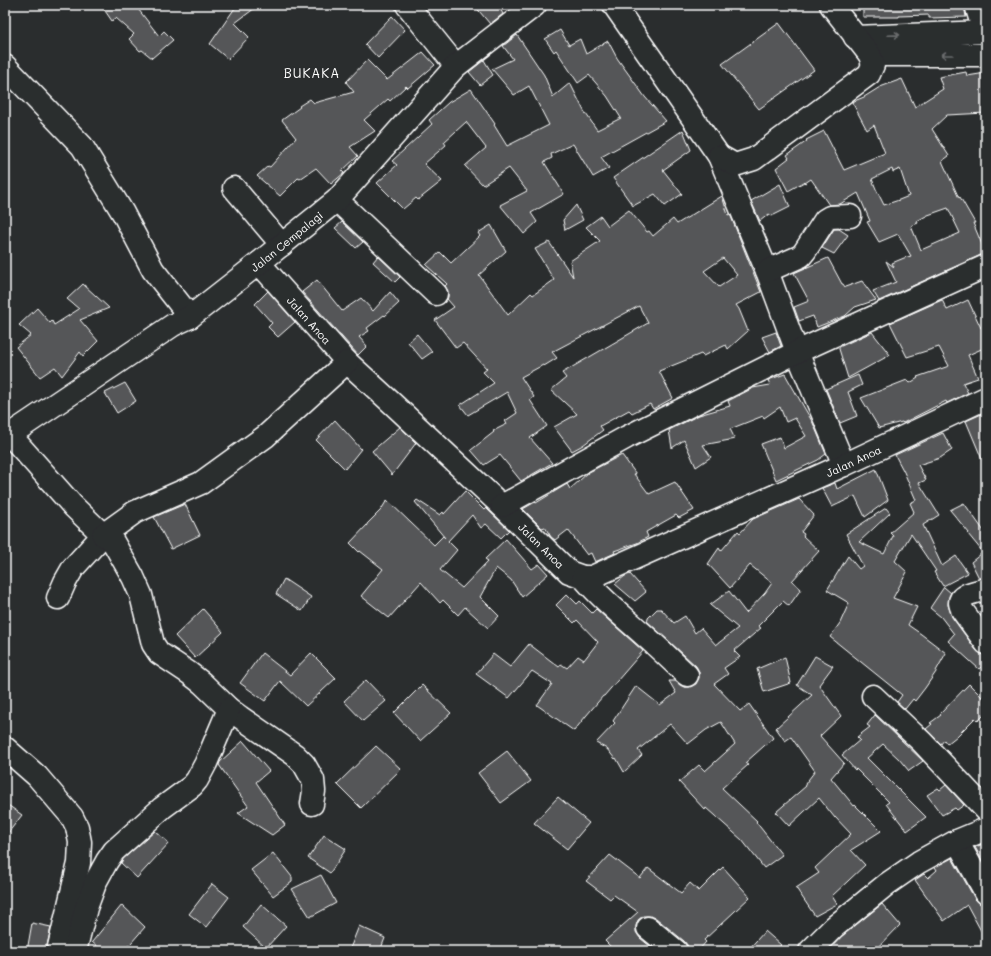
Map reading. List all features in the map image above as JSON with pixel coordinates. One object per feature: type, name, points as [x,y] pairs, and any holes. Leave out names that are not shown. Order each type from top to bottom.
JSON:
[{"type":"street","points":[[407,5],[456,66]]},
{"type":"street","name":"Jalan Cempalagi","points":[[7,437],[172,325],[190,316],[259,264],[337,200],[456,66],[535,5]]},
{"type":"street","points":[[614,5],[719,156],[767,270],[797,352],[844,465]]},
{"type":"street","points":[[719,156],[736,165],[754,159],[869,74],[873,65],[870,55],[831,5]]},
{"type":"street","points":[[855,37],[985,32],[976,5]]},
{"type":"street","points":[[870,55],[986,55]]},
{"type":"street","points":[[5,66],[82,146],[123,213],[153,270],[190,316]]},
{"type":"street","points":[[234,188],[282,245]]},
{"type":"street","points":[[337,200],[436,294]]},
{"type":"street","points":[[767,270],[801,256],[806,251],[825,220],[830,217],[850,216]]},
{"type":"street","name":"Jalan Anoa","points":[[259,264],[347,362],[502,506],[568,572],[584,577],[592,577],[844,465],[986,398]]},
{"type":"street","points":[[502,506],[627,437],[797,352],[986,266]]},
{"type":"street","points":[[58,598],[73,568],[103,535],[135,512],[201,483],[266,436],[347,362]]},
{"type":"street","points":[[7,437],[73,506],[103,535],[112,540],[133,577],[141,595],[153,644],[159,653],[166,659],[189,672],[229,709],[295,755],[304,764],[313,780],[314,790],[312,804]]},
{"type":"street","points":[[584,577],[593,589],[607,603],[687,675]]},
{"type":"street","points":[[986,589],[966,596],[961,599],[960,604],[962,610],[986,643]]},
{"type":"street","points":[[873,696],[922,742],[986,810]]},
{"type":"street","points":[[75,951],[86,908],[96,881],[107,861],[114,851],[162,808],[192,786],[197,780],[229,709]]},
{"type":"street","points":[[5,748],[37,776],[72,817],[77,827],[80,842],[79,863],[58,951]]},
{"type":"street","points":[[810,951],[834,927],[887,884],[919,862],[957,841],[986,829]]},
{"type":"street","points":[[957,841],[986,893]]},
{"type":"street","points":[[648,928],[676,951]]},
{"type":"building","points":[[101,5],[135,5],[159,36],[164,31],[173,40],[152,58],[142,50],[140,51],[129,39],[134,34],[116,18],[112,21]]},
{"type":"building","points":[[237,5],[259,5],[235,23],[249,37],[228,59],[210,44]]},
{"type":"building","points":[[474,5],[498,5],[503,14],[490,24]]},
{"type":"building","points":[[863,5],[964,5],[966,17],[929,18],[929,15],[863,17]]},
{"type":"building","points":[[392,16],[405,30],[378,58],[365,44]]},
{"type":"building","points":[[779,23],[814,70],[759,109],[722,64]]},
{"type":"building","points":[[560,30],[569,45],[580,39],[586,54],[608,41],[617,58],[645,97],[666,121],[601,157],[609,168],[593,177],[573,144],[551,154],[552,158],[544,162],[564,194],[531,213],[537,222],[524,234],[500,205],[527,191],[509,168],[483,185],[465,166],[486,148],[466,122],[444,142],[446,145],[424,164],[442,181],[418,200],[416,198],[403,209],[377,183],[397,165],[392,161],[432,124],[429,120],[449,102],[471,89],[495,124],[494,125],[507,146],[549,125],[529,86],[514,95],[492,69],[513,59],[503,46],[517,35],[544,75],[553,97],[570,83],[584,111],[597,130],[621,118],[607,96],[589,75],[578,83],[556,50],[554,52],[545,39]]},
{"type":"building","points":[[423,52],[435,65],[408,88],[406,86],[390,101],[388,99],[364,120],[375,131],[350,147],[358,156],[342,171],[344,173],[331,184],[316,168],[300,179],[298,178],[280,196],[257,176],[268,166],[270,167],[296,138],[282,120],[300,107],[299,106],[310,99],[314,103],[354,92],[346,82],[367,60],[387,80]]},
{"type":"building","points":[[484,60],[493,75],[480,85],[469,72]]},
{"type":"building","points":[[966,72],[967,76],[986,73],[986,113],[947,115],[932,129],[949,156],[942,161],[959,198],[960,197],[975,223],[973,223],[986,254],[879,301],[873,291],[896,282],[886,261],[894,267],[892,263],[911,256],[898,234],[879,242],[867,222],[870,221],[858,193],[840,204],[829,205],[811,179],[788,191],[776,168],[789,158],[787,155],[807,141],[806,140],[824,131],[844,170],[885,153],[874,125],[867,130],[852,102],[864,97],[880,87],[902,79],[915,107],[943,89],[939,77]],"holes":[[[892,169],[893,172],[900,169],[909,196],[884,205],[872,179]],[[948,208],[960,233],[921,250],[911,226],[918,223],[917,221],[928,215]]]},
{"type":"building","points":[[683,130],[691,150],[663,170],[682,194],[665,206],[655,194],[633,206],[613,178]]},
{"type":"building","points":[[780,184],[790,207],[772,216],[769,214],[760,221],[751,201]]},
{"type":"building","points":[[722,196],[728,215],[730,214],[761,292],[736,305],[748,331],[728,349],[726,345],[703,356],[701,354],[659,371],[673,398],[653,409],[650,404],[632,413],[629,410],[600,426],[603,430],[583,445],[572,451],[554,427],[577,414],[551,390],[566,378],[562,373],[648,323],[639,306],[552,352],[557,358],[521,377],[534,397],[530,400],[547,426],[530,438],[552,463],[521,481],[500,455],[484,465],[471,450],[494,432],[493,431],[507,424],[505,421],[517,413],[507,392],[468,415],[460,405],[494,383],[483,372],[487,369],[463,343],[456,348],[435,320],[454,307],[447,299],[448,291],[445,286],[447,284],[426,265],[440,252],[451,263],[480,236],[478,233],[491,225],[506,251],[479,275],[508,315],[531,293],[533,295],[554,280],[535,249],[549,242],[573,277],[570,261],[600,241],[586,227],[601,216],[608,226],[629,210],[647,232],[649,231],[653,236],[673,219],[677,224]],"holes":[[[723,258],[737,275],[719,287],[704,271]]]},
{"type":"building","points":[[576,205],[583,220],[565,230],[563,220]]},
{"type":"building","points":[[342,222],[363,242],[356,248],[335,228]]},
{"type":"building","points":[[834,229],[839,229],[848,235],[834,254],[822,248]]},
{"type":"building","points":[[378,256],[400,277],[395,282],[373,262]]},
{"type":"building","points":[[828,258],[845,287],[862,281],[876,300],[855,307],[845,316],[817,327],[813,316],[799,321],[794,307],[809,301],[794,273]]},
{"type":"building","points":[[317,280],[342,311],[361,298],[373,311],[390,292],[399,303],[385,316],[384,315],[367,328],[369,331],[359,337],[367,346],[358,355],[302,292]]},
{"type":"building","points":[[83,284],[109,308],[80,320],[98,341],[83,356],[80,352],[62,376],[55,367],[40,377],[16,347],[31,335],[19,325],[37,308],[50,323],[52,321],[54,325],[79,309],[67,299]]},
{"type":"building","points":[[268,291],[295,322],[278,337],[268,327],[272,323],[255,304]]},
{"type":"building","points":[[942,300],[947,310],[968,300],[981,328],[986,326],[986,347],[968,355],[978,378],[963,383],[968,393],[947,403],[946,401],[903,423],[879,428],[861,398],[907,380],[910,383],[918,378],[917,377],[949,366],[939,347],[907,357],[890,323]]},
{"type":"building","points":[[776,332],[781,346],[770,352],[762,337]]},
{"type":"building","points":[[872,332],[890,355],[848,378],[839,347]]},
{"type":"building","points":[[417,334],[432,352],[422,359],[408,342]]},
{"type":"building","points":[[785,374],[813,423],[826,454],[818,460],[776,480],[761,444],[780,437],[784,448],[806,436],[795,418],[786,422],[780,407],[764,418],[763,416],[730,429],[735,439],[703,445],[711,457],[696,467],[684,440],[672,448],[669,430],[699,415],[730,406],[728,401],[753,388],[770,385],[768,380]]},
{"type":"building","points":[[858,375],[862,385],[848,392],[857,416],[840,423],[826,389]]},
{"type":"building","points":[[125,383],[136,401],[117,413],[105,393]]},
{"type":"building","points":[[986,412],[986,469],[966,421]]},
{"type":"building","points":[[335,420],[361,449],[345,469],[316,440]]},
{"type":"building","points":[[400,427],[416,443],[392,475],[372,451]]},
{"type":"building","points":[[943,433],[952,450],[940,458],[918,465],[926,480],[919,483],[939,515],[923,525],[942,566],[956,556],[968,573],[943,586],[934,572],[936,571],[911,534],[895,561],[907,572],[893,598],[917,607],[908,625],[946,653],[936,672],[925,688],[915,701],[913,699],[905,709],[897,702],[902,695],[830,637],[840,623],[849,603],[827,590],[848,556],[859,569],[863,566],[846,534],[886,508],[890,513],[859,542],[884,554],[893,536],[890,533],[914,512],[910,503],[916,500],[895,455]]},
{"type":"building","points":[[622,455],[649,494],[675,482],[694,510],[679,518],[676,515],[646,532],[648,537],[637,543],[614,551],[615,553],[595,562],[591,553],[587,555],[568,530],[555,540],[551,537],[545,527],[542,528],[523,509],[535,502],[536,503],[567,484],[570,489],[589,472]]},
{"type":"building","points":[[876,469],[888,500],[865,517],[855,496],[832,507],[822,488],[835,483],[837,489]]},
{"type":"building","points":[[465,491],[484,510],[486,508],[509,530],[501,538],[486,524],[481,528],[472,515],[448,541],[457,550],[440,570],[462,588],[488,561],[485,559],[506,539],[532,569],[539,564],[548,574],[522,597],[511,580],[496,568],[480,597],[499,616],[488,628],[465,607],[458,615],[443,600],[440,603],[421,582],[389,618],[361,596],[383,569],[360,551],[359,552],[350,543],[381,510],[387,500],[434,545],[443,536],[445,538],[415,502],[417,500],[440,515],[443,512],[444,514]]},
{"type":"building","points":[[799,499],[814,515],[801,532],[804,534],[803,536],[819,551],[792,581],[801,589],[789,606],[783,601],[758,626],[761,628],[734,651],[740,657],[724,668],[728,674],[714,684],[740,711],[749,704],[773,738],[745,763],[748,765],[722,788],[757,821],[756,822],[782,855],[764,868],[742,840],[706,808],[705,810],[679,782],[699,765],[705,771],[735,744],[721,722],[706,730],[688,744],[670,724],[638,750],[642,755],[624,772],[616,758],[615,759],[607,749],[596,743],[615,723],[613,721],[636,686],[660,705],[676,693],[669,681],[675,681],[684,687],[690,687],[696,684],[699,678],[699,672],[696,666],[647,621],[648,618],[657,609],[661,609],[674,623],[685,616],[695,633],[701,628],[716,645],[738,628],[710,605],[729,591],[746,613],[765,593],[772,583],[750,565],[730,588],[708,564],[719,548],[721,551],[738,531],[740,533],[753,519]]},
{"type":"building","points":[[964,503],[986,534],[986,556],[950,510]]},
{"type":"building","points":[[185,504],[200,535],[171,549],[154,517]]},
{"type":"building","points":[[981,554],[986,565],[986,577],[979,578],[971,562]]},
{"type":"building","points":[[630,574],[646,592],[635,601],[615,584]]},
{"type":"building","points":[[284,579],[311,597],[302,611],[276,594]]},
{"type":"building","points":[[944,587],[951,593],[948,605],[952,617],[976,650],[981,654],[986,655],[986,663],[979,669],[948,641],[954,634],[941,617],[930,608]]},
{"type":"building","points":[[567,594],[577,604],[580,601],[592,613],[596,609],[643,651],[574,731],[537,705],[552,684],[532,671],[509,698],[476,674],[493,654],[510,667],[529,644],[559,667],[561,664],[567,668],[578,656],[584,660],[598,642],[577,620],[574,623],[556,605]]},
{"type":"building","points":[[203,609],[223,632],[195,658],[175,636]]},
{"type":"building","points":[[262,653],[290,675],[311,653],[336,678],[306,706],[280,681],[265,701],[240,683]]},
{"type":"building","points":[[815,656],[833,666],[819,685],[841,716],[820,736],[844,763],[831,778],[854,806],[855,805],[881,831],[851,850],[865,865],[832,896],[837,904],[815,916],[796,888],[819,873],[815,868],[851,834],[835,818],[819,798],[789,826],[776,812],[806,786],[805,784],[815,771],[791,737],[785,741],[776,728],[812,695],[797,685]]},
{"type":"building","points":[[785,657],[791,683],[764,692],[757,669]]},
{"type":"building","points":[[366,680],[386,701],[363,721],[344,701]]},
{"type":"building","points":[[969,684],[986,701],[986,713],[978,721],[975,718],[947,744],[944,740],[941,744],[926,729],[932,724],[930,723],[941,715],[940,714]]},
{"type":"building","points":[[422,685],[451,713],[420,741],[394,713]]},
{"type":"building","points":[[875,715],[923,761],[909,771],[883,744],[867,758],[926,817],[907,831],[886,804],[889,802],[856,769],[855,770],[842,755],[860,740],[857,737],[870,727],[867,725]]},
{"type":"building","points":[[243,741],[269,771],[256,782],[285,825],[272,835],[238,813],[248,806],[219,765],[220,762]]},
{"type":"building","points":[[376,746],[401,769],[361,808],[337,784]]},
{"type":"building","points":[[507,751],[531,781],[501,803],[478,773]]},
{"type":"building","points":[[946,785],[964,805],[957,810],[955,808],[942,815],[927,795],[938,788],[940,790]]},
{"type":"building","points":[[558,797],[589,823],[567,849],[534,823]]},
{"type":"building","points":[[5,803],[22,815],[5,837]]},
{"type":"building","points":[[155,831],[169,843],[137,878],[121,863],[123,859]]},
{"type":"building","points":[[324,835],[346,849],[330,873],[308,858]]},
{"type":"building","points":[[986,843],[986,862],[984,864],[975,847]]},
{"type":"building","points":[[273,853],[292,877],[292,882],[273,896],[251,870]]},
{"type":"building","points":[[610,855],[640,878],[648,868],[681,893],[690,883],[699,891],[723,867],[750,897],[704,940],[706,942],[698,951],[688,951],[688,946],[684,941],[656,918],[643,916],[638,920],[636,932],[640,938],[656,951],[615,951],[605,941],[638,912],[614,895],[610,899],[586,881]]},
{"type":"building","points":[[952,858],[975,899],[979,903],[986,906],[986,940],[967,905],[944,921],[915,880],[924,874],[928,878],[937,870],[935,867]]},
{"type":"building","points":[[321,875],[336,903],[310,917],[292,889]]},
{"type":"building","points":[[212,884],[229,897],[206,927],[189,914]]},
{"type":"building","points":[[261,904],[286,926],[266,948],[243,927]]},
{"type":"building","points":[[882,904],[900,925],[875,951],[828,951],[842,936]]},
{"type":"building","points":[[122,905],[145,927],[124,951],[103,951],[92,942]]},
{"type":"building","points":[[32,923],[51,927],[46,951],[27,951]]},
{"type":"building","points":[[359,926],[385,938],[380,951],[349,951]]},
{"type":"building","points":[[765,931],[781,945],[775,951],[747,951]]},
{"type":"district","name":"BUKAKA","points":[[312,72]]}]
